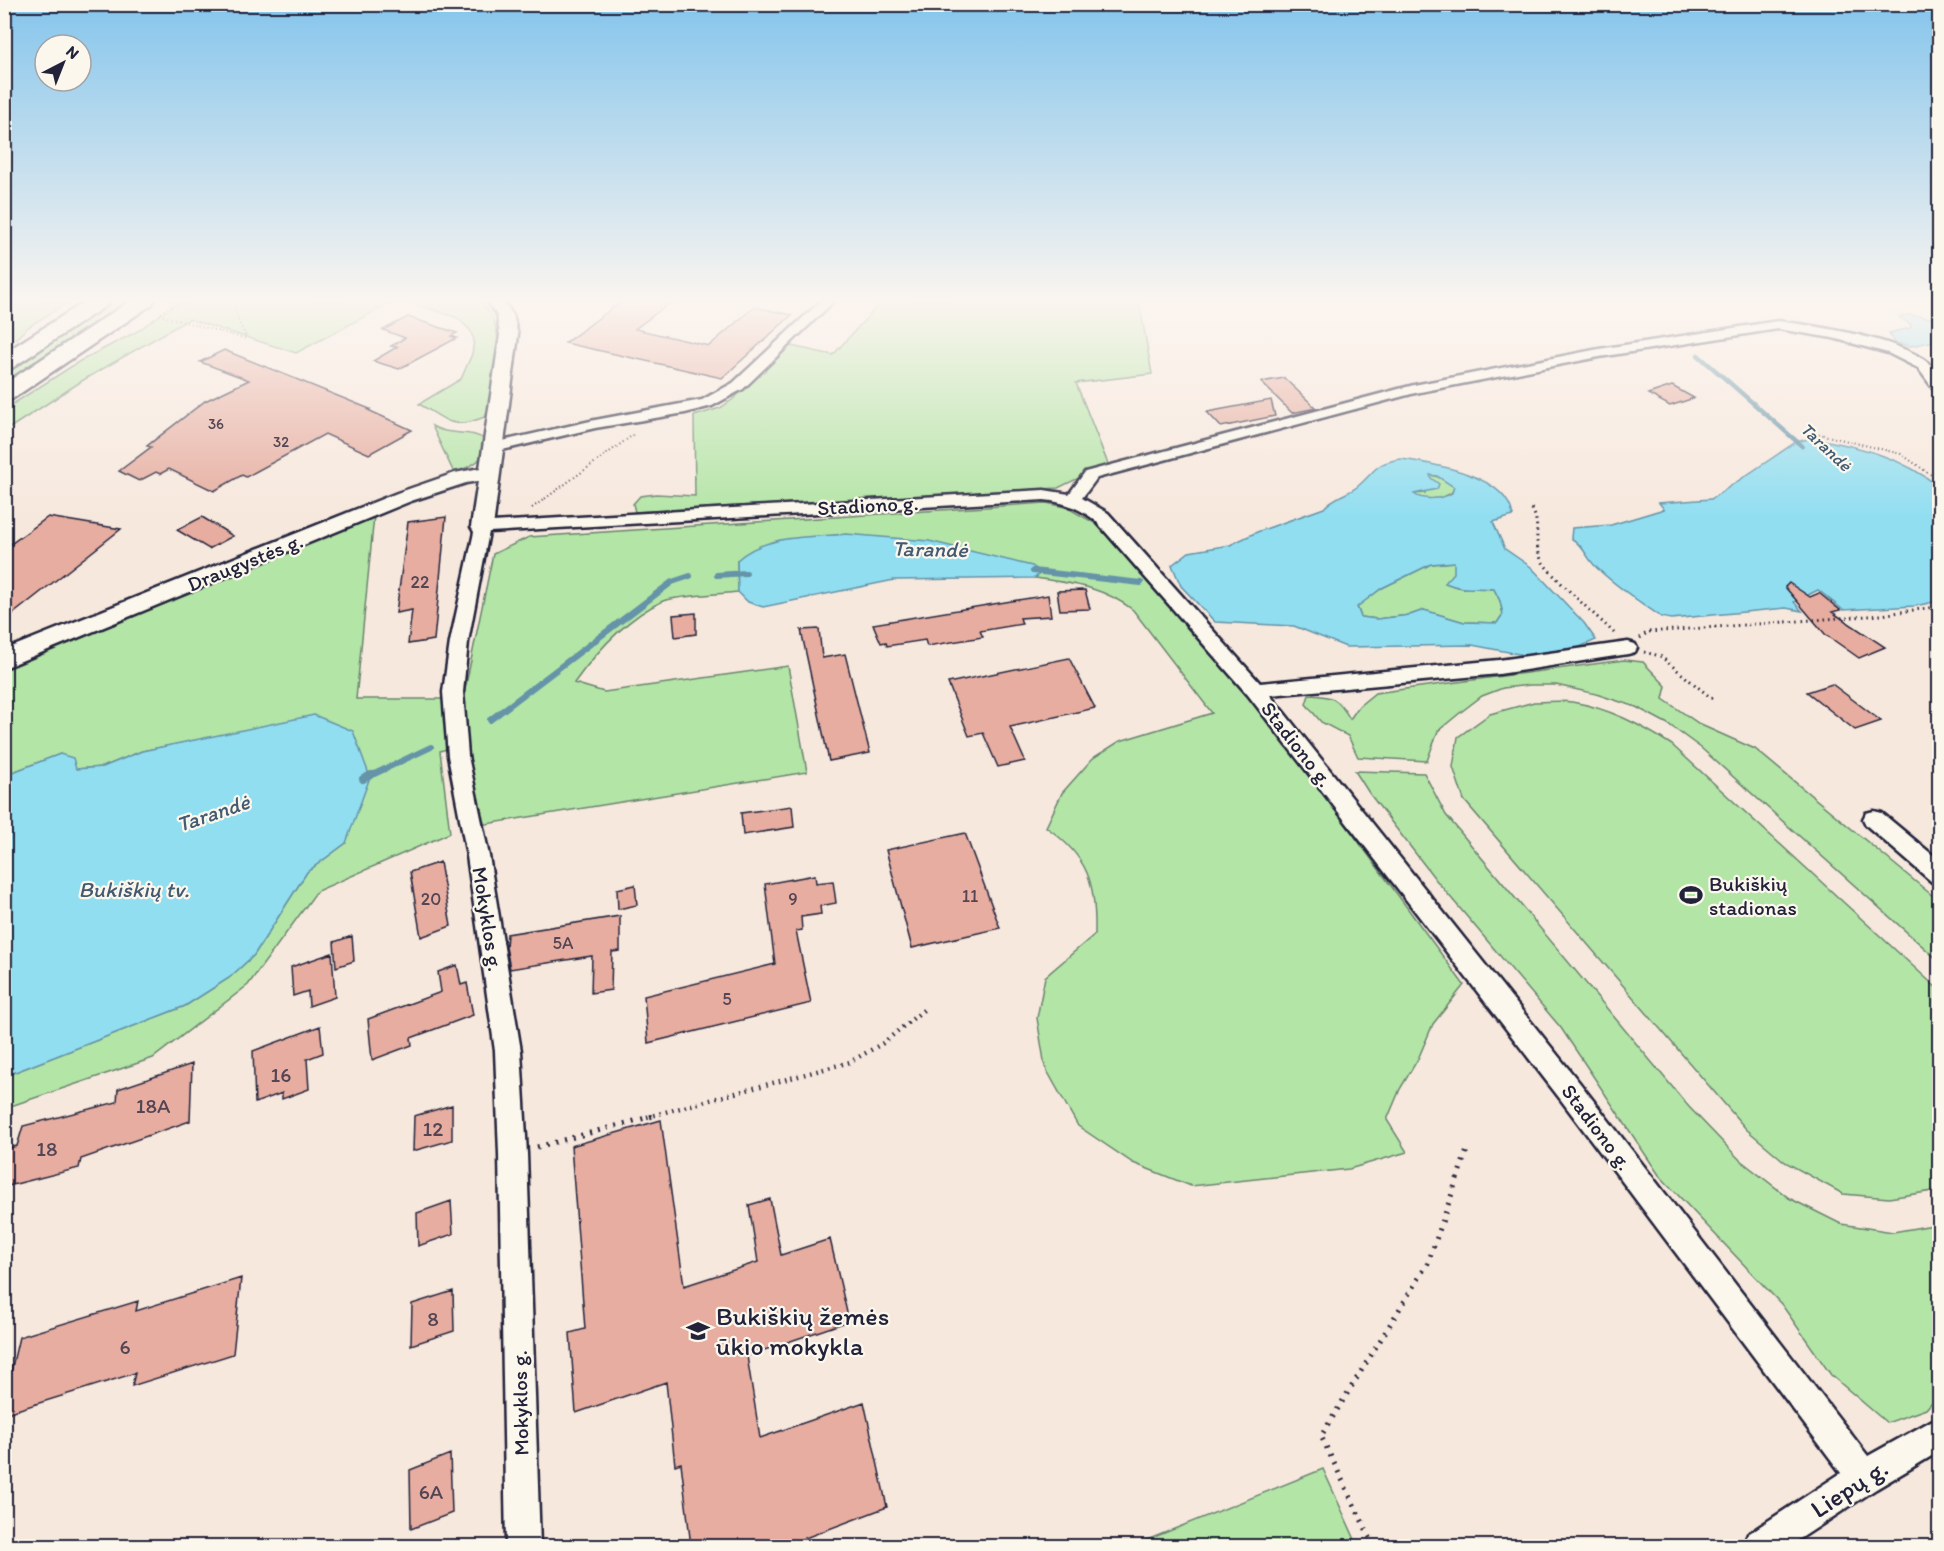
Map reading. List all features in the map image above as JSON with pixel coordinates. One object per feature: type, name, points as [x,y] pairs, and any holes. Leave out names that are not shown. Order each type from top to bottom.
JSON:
[{"type":"highway","points":[[4,394],[39,373]]},
{"type":"street","name":"Mokyklos g.","points":[[504,373],[482,527],[457,653],[453,692],[458,756],[478,856],[505,1027],[513,1154],[524,1546]]},
{"type":"street","points":[[494,447],[621,418],[663,413],[707,403],[738,386],[751,373]]},
{"type":"street","points":[[1073,500],[1091,475],[1414,389],[1500,373]]},
{"type":"street","points":[[1929,373],[1940,388]]},
{"type":"street","name":"Draugystės g.","points":[[4,660],[404,497],[462,477],[488,473]]},
{"type":"street","name":"Stadiono g.","points":[[482,527],[1044,495],[1073,500],[1089,507],[1102,517],[1255,690],[1570,1091],[1864,1477]]},
{"type":"street","points":[[1255,690],[1499,667],[1628,648]]},
{"type":"street","points":[[1874,819],[1940,875]]},
{"type":"street","name":"Liepų g.","points":[[1760,1546],[1864,1477],[1940,1432]]},
{"type":"path","points":[[508,526],[663,413]]},
{"type":"path","points":[[1807,431],[1901,454],[1940,481]]},
{"type":"path","points":[[1532,508],[1538,520],[1535,543],[1542,562],[1628,648],[1660,656],[1715,701]]},
{"type":"path","points":[[1628,648],[1647,632],[1881,615],[1940,606]]},
{"type":"path","points":[[513,1154],[850,1062],[882,1043],[926,1008]]},
{"type":"path","points":[[1374,1546],[1321,1436],[1428,1263],[1467,1150]]},
{"type":"green space","points":[[4,373],[24,373],[5,386]]},
{"type":"green space","points":[[61,373],[95,373],[5,431],[5,409]]},
{"type":"green space","points":[[463,373],[496,373],[487,416],[465,423],[451,422],[419,404],[461,379]]},
{"type":"green space","points":[[761,373],[1152,374],[1076,383],[1108,464],[1058,488],[635,512],[633,504],[640,496],[656,494],[695,496],[694,416],[720,408]]},
{"type":"green space","points":[[432,426],[446,431],[467,433],[487,441],[479,459],[472,465],[454,473]]},
{"type":"green space","points":[[1430,475],[1454,487],[1452,492],[1432,499],[1413,494],[1425,493]]},
{"type":"green space","points":[[1046,503],[1066,507],[1100,526],[1221,663],[1266,716],[1464,985],[1433,1024],[1387,1120],[1407,1152],[1349,1169],[1191,1186],[1133,1163],[1078,1126],[1045,1067],[1037,1018],[1045,977],[1095,934],[1094,900],[1087,873],[1072,849],[1046,827],[1062,793],[1093,758],[1120,741],[1212,713],[1133,610],[1110,596],[1087,587],[1035,578],[1041,572],[737,560],[738,592],[669,599],[649,608],[613,636],[574,683],[604,692],[788,666],[807,772],[480,825],[466,743],[440,751],[450,833],[317,891],[248,985],[153,1058],[5,1108],[5,1076],[185,1006],[229,978],[254,955],[307,872],[346,843],[199,740],[142,751],[103,767],[76,769],[60,754],[5,775],[5,670],[374,516],[356,699],[463,699],[493,554],[529,537]]},
{"type":"green space","points":[[1455,562],[1455,574],[1446,583],[1464,588],[1494,589],[1503,614],[1497,623],[1464,622],[1424,610],[1410,615],[1377,619],[1361,617],[1357,606],[1382,588],[1431,564]]},
{"type":"green space","points":[[1624,660],[1643,662],[1666,686],[1663,699],[1701,725],[1755,749],[1939,901],[1939,961],[1701,748],[1668,724],[1636,707],[1596,694],[1556,685],[1503,688],[1482,696],[1438,731],[1427,761],[1358,757],[1348,736],[1321,722],[1306,704],[1309,695],[1329,697],[1338,702],[1350,719],[1359,706],[1375,693]]},
{"type":"green space","name":"Bukiškių stadionas","points":[[1567,701],[1599,708],[1636,724],[1672,745],[1939,990],[1939,1190],[1889,1198],[1843,1194],[1785,1162],[1746,1129],[1464,800],[1453,767],[1458,737],[1490,714],[1534,702]]},
{"type":"green space","points":[[1355,771],[1424,773],[1446,815],[1689,1107],[1740,1160],[1789,1198],[1841,1224],[1893,1232],[1939,1224],[1939,1394],[1926,1409],[1887,1423],[1831,1375],[1782,1305],[1659,1175],[1561,1028],[1436,880],[1369,793]]},
{"type":"green space","points":[[1323,1469],[1358,1546],[1132,1546]]},
{"type":"water","points":[[1812,438],[1846,445],[1895,460],[1939,487],[1939,601],[1915,606],[1843,610],[1818,590],[1794,602],[1802,611],[1786,608],[1671,619],[1661,617],[1611,581],[1571,538],[1572,528],[1611,525],[1664,509],[1659,503],[1711,499],[1796,442]]},
{"type":"water","points":[[1401,459],[1450,468],[1484,481],[1498,490],[1508,502],[1513,516],[1493,522],[1505,549],[1531,567],[1584,623],[1596,640],[1568,652],[1524,655],[1472,645],[1346,647],[1294,626],[1215,622],[1181,586],[1172,565],[1189,552],[1230,545],[1257,532],[1324,508],[1331,501],[1357,487],[1380,465]],"holes":[[[1430,475],[1437,476],[1454,487],[1452,493],[1444,497],[1433,498],[1422,498],[1414,494],[1437,489],[1439,484]],[[1454,562],[1454,573],[1445,583],[1464,588],[1494,589],[1503,614],[1497,623],[1464,622],[1424,610],[1410,615],[1377,619],[1361,617],[1357,607],[1382,588],[1431,564]]]},
{"type":"water","points":[[846,534],[929,541],[1032,566],[1041,572],[1035,578],[894,580],[763,607],[748,602],[738,592],[737,560],[748,552],[774,541]]},
{"type":"water","name":"Bukiškių tv.","points":[[314,715],[353,731],[370,777],[346,843],[307,872],[254,955],[229,978],[185,1006],[5,1076],[5,775],[60,754],[73,758],[76,769],[103,767],[142,751]]},
{"type":"building","points":[[231,373],[282,373],[370,409],[368,410],[412,430],[369,454],[325,434],[246,477],[242,475],[214,491],[169,469],[160,474],[156,472],[139,481],[119,471],[205,401],[249,380]]},
{"type":"building","points":[[701,373],[727,373],[722,378]]},
{"type":"building","points":[[1284,378],[1316,408],[1292,413],[1261,382]]},
{"type":"building","points":[[1672,386],[1694,398],[1670,406],[1648,394]]},
{"type":"building","points":[[1271,400],[1275,416],[1221,427],[1207,412]]},
{"type":"building","points":[[48,517],[121,529],[4,621],[4,549]]},
{"type":"building","points":[[202,517],[233,536],[209,549],[177,530]]},
{"type":"building","points":[[446,517],[434,640],[408,644],[412,610],[396,613],[408,522]]},
{"type":"building","points":[[1789,583],[1810,597],[1819,593],[1840,610],[1832,612],[1885,647],[1859,658],[1825,634],[1785,587]]},
{"type":"building","points":[[1085,590],[1090,609],[1060,610],[1057,591]]},
{"type":"building","points":[[1048,595],[1051,616],[1020,618],[1022,624],[980,631],[983,637],[927,646],[925,640],[887,646],[886,642],[881,643],[873,624]]},
{"type":"building","points":[[696,613],[696,634],[675,637],[673,615]]},
{"type":"building","points":[[819,629],[822,658],[845,654],[870,753],[829,761],[801,630]]},
{"type":"building","points":[[1069,658],[1095,708],[1010,727],[1025,761],[998,767],[983,733],[969,736],[948,683]]},
{"type":"building","points":[[1832,684],[1881,721],[1855,730],[1807,692]]},
{"type":"building","points":[[792,806],[794,827],[743,835],[741,813]]},
{"type":"building","points":[[965,833],[1000,928],[912,948],[886,850]]},
{"type":"building","points":[[440,862],[451,926],[421,937],[410,872]]},
{"type":"building","points":[[815,875],[816,883],[833,881],[836,903],[820,906],[821,914],[801,917],[802,930],[796,931],[811,1003],[648,1043],[644,996],[775,964],[765,884]]},
{"type":"building","points":[[635,885],[637,905],[618,909],[617,889]]},
{"type":"building","points":[[620,916],[620,951],[612,952],[611,990],[591,993],[592,956],[510,969],[506,947],[507,934]]},
{"type":"building","points":[[352,936],[354,961],[336,967],[334,942]]},
{"type":"building","points":[[332,953],[335,997],[309,1006],[308,991],[293,996],[291,967]]},
{"type":"building","points":[[457,965],[461,985],[467,983],[473,1015],[411,1038],[412,1045],[372,1060],[368,1019],[441,992],[438,972]]},
{"type":"building","points":[[320,1026],[323,1053],[307,1059],[309,1089],[282,1099],[282,1093],[255,1103],[253,1051]]},
{"type":"building","points":[[192,1064],[190,1121],[81,1159],[79,1168],[4,1187],[4,1149],[17,1146],[23,1126],[117,1102],[118,1089]]},
{"type":"building","points":[[452,1105],[452,1140],[413,1151],[414,1116]]},
{"type":"building","name":"Bukiškių žemės ūkio mokykla","points":[[661,1120],[684,1286],[758,1262],[749,1205],[770,1199],[781,1255],[830,1239],[849,1321],[747,1356],[760,1438],[864,1402],[887,1507],[784,1546],[691,1546],[681,1463],[675,1465],[666,1382],[576,1413],[570,1333],[585,1329],[571,1146]]},
{"type":"building","points":[[451,1201],[453,1234],[418,1246],[417,1213]]},
{"type":"building","points":[[241,1278],[233,1354],[132,1386],[135,1373],[4,1414],[4,1401],[19,1337],[138,1301],[136,1311]]},
{"type":"building","points":[[453,1291],[454,1331],[411,1345],[412,1304]]},
{"type":"building","points":[[450,1454],[452,1513],[411,1529],[410,1470]]},
{"type":"waterway","name":"Tarandė","points":[[1719,373],[1802,446]]},
{"type":"waterway","name":"Tarandė","points":[[1033,571],[1141,583]]},
{"type":"waterway","name":"Tarandė","points":[[717,575],[746,573]]},
{"type":"waterway","name":"Tarandė","points":[[490,720],[672,582],[690,576]]},
{"type":"waterway","name":"Tarandė","points":[[368,777],[431,747]]},
{"type":"waterway","name":"Tarandė","points":[[363,779],[371,775]]},
{"type":"place","name":"Bukiškių stadionas","points":[[1691,895]]},
{"type":"place","name":"Bukiškių žemės ūkio mokykla","points":[[698,1331]]}]
